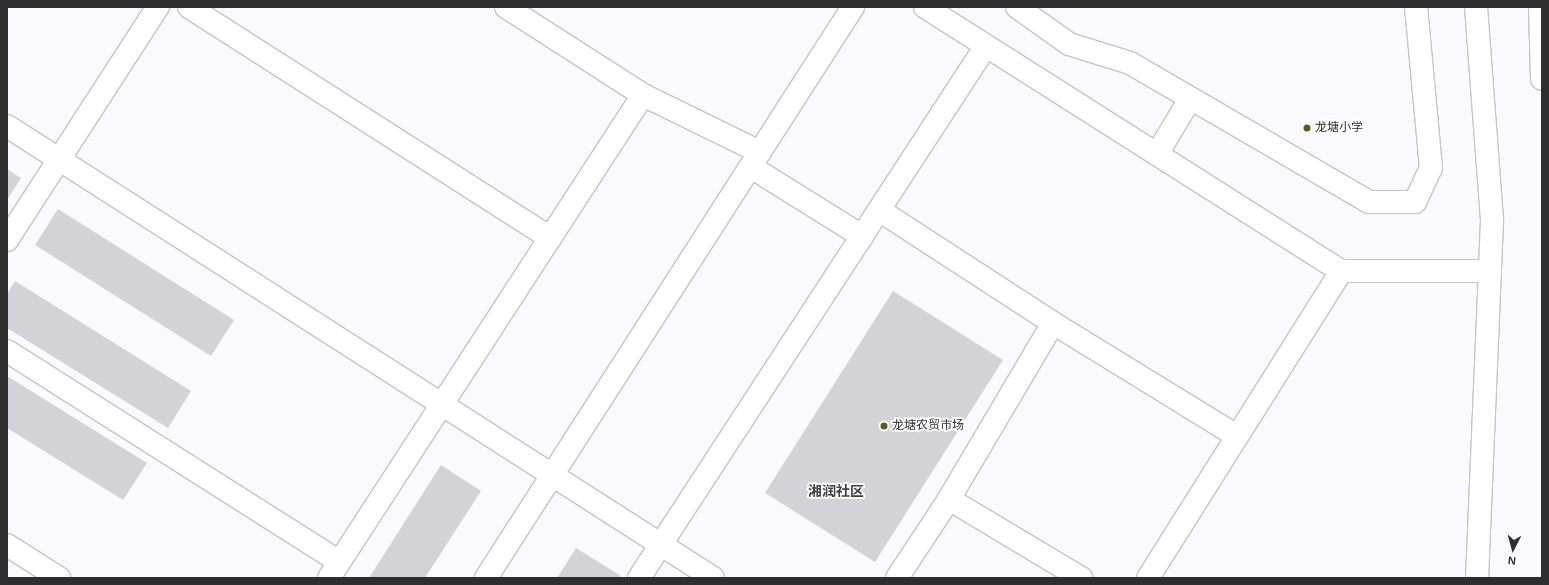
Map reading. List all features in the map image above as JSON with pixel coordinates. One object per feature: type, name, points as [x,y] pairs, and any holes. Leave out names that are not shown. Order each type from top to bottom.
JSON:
[{"type":"street","points":[[7,240],[158,7]]},
{"type":"street","points":[[189,7],[550,238]]},
{"type":"street","points":[[506,7],[643,95],[756,159],[862,236]]},
{"type":"street","points":[[486,578],[553,476],[853,7]]},
{"type":"street","points":[[925,7],[1341,271],[1490,271]]},
{"type":"street","points":[[1017,7],[1069,44],[1130,63],[1368,202],[1415,202],[1431,168],[1416,7]]},
{"type":"street","points":[[1476,7],[1492,222],[1477,578]]},
{"type":"street","points":[[1540,7],[1542,79]]},
{"type":"street","points":[[639,578],[986,46]]},
{"type":"street","points":[[7,351],[334,570],[643,95]]},
{"type":"street","points":[[1157,154],[1190,99]]},
{"type":"street","points":[[7,126],[714,578]]},
{"type":"street","points":[[879,210],[1054,323],[1237,436]]},
{"type":"street","points":[[1148,578],[1341,271]]},
{"type":"street","points":[[897,578],[949,499],[1054,323]]},
{"type":"street","points":[[949,499],[1081,578]]},
{"type":"street","points":[[7,545],[60,578]]},
{"type":"building","points":[[7,169],[21,178],[7,200]]},
{"type":"building","points":[[58,209],[234,320],[211,356],[35,245]]},
{"type":"building","points":[[15,281],[191,391],[168,428],[7,328],[7,294]]},
{"type":"building","name":"龙塘农贸市场","points":[[893,291],[1003,360],[875,562],[765,493]]},
{"type":"building","points":[[7,376],[147,463],[123,500],[7,428]]},
{"type":"building","points":[[441,465],[481,491],[425,578],[369,578]]},
{"type":"building","points":[[576,548],[621,576],[619,578],[557,578]]},
{"type":"place","name":"龙塘小学","points":[[1307,128]]},
{"type":"place","name":"龙塘农贸市场","points":[[884,426]]},
{"type":"district","name":"湘润社区","points":[[836,491]]}]
